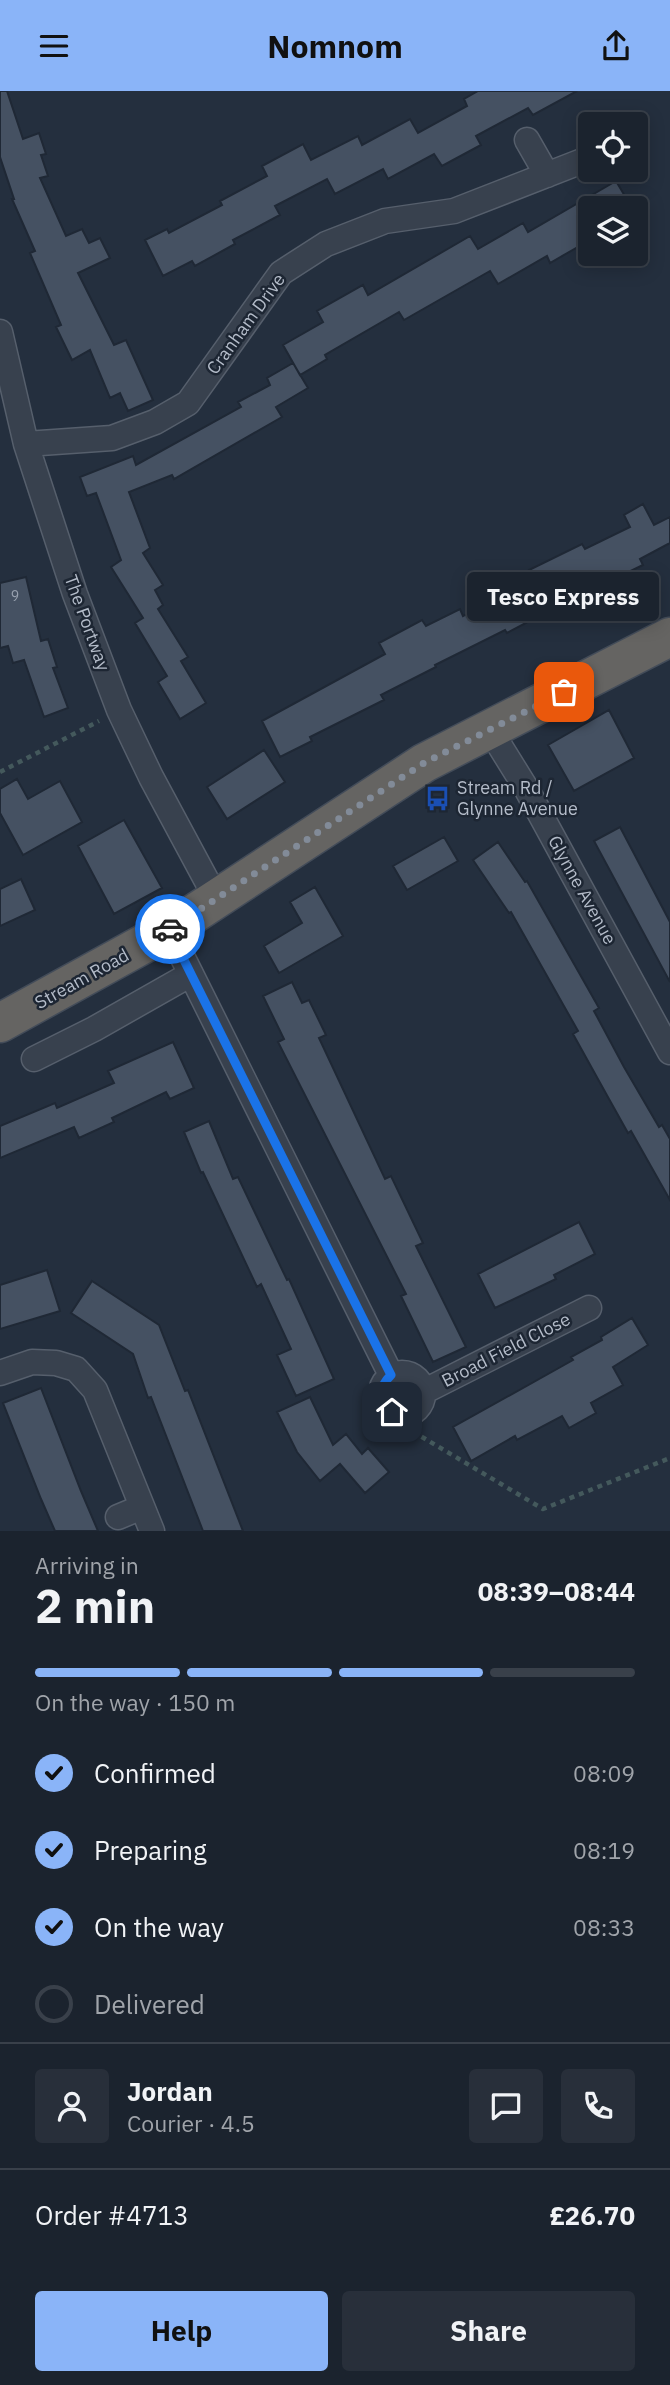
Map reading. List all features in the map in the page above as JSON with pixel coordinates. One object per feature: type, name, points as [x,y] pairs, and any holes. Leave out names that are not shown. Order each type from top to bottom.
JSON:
[{"type":"highway","name":"Stream Road","points":[[0,1023],[169,930],[424,763],[670,637]]},
{"type":"street","points":[[527,140],[547,175]]},
{"type":"street","name":"Cranham Drive","points":[[26,444],[112,438],[155,422],[188,403],[281,273],[326,244],[385,221],[454,211],[578,163]]},
{"type":"street","name":"The Portway","points":[[0,332],[26,444],[75,594],[120,710],[151,777],[216,898]]},
{"type":"street","name":"Glynne Avenue","points":[[490,730],[526,788],[670,1052]]},
{"type":"street","points":[[169,930],[391,1375],[384,1382],[380,1393],[384,1405],[392,1412],[402,1415]]},
{"type":"street","points":[[34,1059],[94,1029],[191,974]]},
{"type":"street","name":"Broad Field Close","points":[[423,1392],[589,1307]]},
{"type":"street","points":[[0,1373],[32,1362],[56,1363],[76,1369],[95,1390],[152,1531]]},
{"type":"street","name":"Broad Field Close","points":[[391,1375],[413,1375],[423,1392],[421,1403],[414,1411],[402,1415]]},
{"type":"street","points":[[118,1517],[142,1507]]},
{"type":"path","points":[[0,772],[120,710]]},
{"type":"path","points":[[402,1415],[412,1431],[543,1509],[670,1458]]},
{"type":"building","points":[[0,91],[7,91],[23,139],[39,133],[46,154],[41,155],[48,176],[40,178],[66,236],[82,229],[89,243],[100,238],[110,258],[78,273],[114,345],[126,340],[153,400],[128,411],[120,393],[110,398],[90,350],[72,360],[56,327],[61,325],[30,253],[35,251],[12,199],[0,157]]},
{"type":"building","points":[[478,91],[577,91],[533,115],[528,108],[476,136],[481,145],[442,166],[434,154],[388,179],[383,169],[335,194],[327,179],[275,206],[280,215],[233,240],[235,244],[195,266],[192,261],[163,276],[145,240],[167,229],[169,233],[222,205],[220,201],[267,176],[262,166],[303,144],[311,160],[358,136],[362,145],[410,119],[418,133],[467,106],[464,99]]},
{"type":"building","points":[[617,182],[625,196],[590,196]]},
{"type":"building","points":[[578,203],[578,247],[550,263],[547,256],[498,284],[490,271],[404,320],[399,312],[325,355],[327,359],[300,375],[283,345],[323,322],[317,311],[363,285],[368,295],[470,236],[478,249],[523,223],[528,232]]},
{"type":"building","points":[[293,363],[308,388],[276,407],[282,417],[174,479],[172,475],[129,492],[150,548],[143,553],[163,585],[155,590],[163,605],[158,609],[188,657],[181,661],[206,703],[180,719],[158,682],[167,676],[135,623],[143,618],[111,567],[121,560],[96,493],[87,496],[80,477],[133,456],[136,465],[241,407],[238,402],[270,385],[267,378]]},
{"type":"building","points":[[643,504],[654,525],[670,517],[670,543],[640,559],[643,565],[556,607],[557,610],[540,619],[539,616],[507,633],[505,630],[435,665],[436,667],[381,695],[384,700],[310,737],[312,741],[280,757],[262,721],[385,654],[379,643],[422,620],[426,626],[460,609],[463,616],[533,578],[529,570],[582,544],[585,549],[630,527],[624,515]]},
{"type":"building","points":[[26,577],[41,641],[48,639],[57,667],[53,668],[68,708],[44,717],[24,660],[13,663],[8,646],[0,648],[0,583]]},
{"type":"building","points":[[609,710],[634,758],[574,791],[548,745]]},
{"type":"building","points":[[264,750],[285,782],[227,819],[207,787]]},
{"type":"building","points":[[17,779],[28,799],[60,781],[82,822],[23,855],[0,813],[0,789]]},
{"type":"building","points":[[124,820],[162,888],[114,914],[78,846]]},
{"type":"building","points":[[620,827],[670,922],[670,982],[594,841]]},
{"type":"building","points":[[444,837],[458,861],[407,890],[393,866]]},
{"type":"building","points":[[498,842],[525,882],[527,881],[599,1008],[594,1011],[624,1067],[659,1127],[662,1125],[670,1139],[670,1200],[631,1131],[628,1133],[573,1034],[578,1031],[511,912],[509,913],[473,860]]},
{"type":"building","points":[[21,879],[35,910],[0,926],[0,889]]},
{"type":"building","points":[[315,887],[343,936],[279,973],[264,946],[302,923],[290,902]]},
{"type":"building","points":[[292,982],[302,1003],[309,1000],[326,1035],[319,1038],[385,1179],[391,1176],[423,1243],[416,1246],[466,1347],[433,1362],[401,1296],[406,1294],[278,1042],[284,1039],[263,996]]},
{"type":"building","points":[[173,1042],[194,1088],[170,1099],[166,1092],[112,1118],[114,1122],[79,1138],[74,1127],[0,1158],[0,1126],[55,1103],[57,1108],[114,1083],[108,1071]]},
{"type":"building","points":[[209,1121],[233,1179],[238,1177],[287,1280],[289,1279],[334,1379],[296,1396],[277,1355],[291,1349],[261,1284],[257,1287],[184,1132]]},
{"type":"building","points":[[579,1222],[595,1254],[554,1275],[556,1279],[495,1308],[478,1274]]},
{"type":"building","points":[[47,1270],[60,1311],[0,1329],[0,1285]]},
{"type":"building","points":[[92,1281],[159,1325],[185,1391],[188,1390],[243,1531],[203,1531],[151,1397],[148,1398],[133,1354],[71,1313]]},
{"type":"building","points":[[632,1318],[648,1345],[613,1367],[623,1385],[591,1403],[596,1413],[569,1428],[562,1416],[517,1440],[515,1436],[471,1461],[453,1427],[573,1360],[571,1357],[602,1340],[601,1337]]},
{"type":"building","points":[[41,1388],[98,1531],[55,1531],[41,1499],[3,1403]]},
{"type":"building","points":[[310,1397],[333,1445],[346,1434],[362,1454],[368,1448],[389,1472],[365,1493],[340,1464],[320,1481],[297,1452],[277,1412]]},
{"type":"way so far","points":[[170,929],[424,763],[564,692]]},
{"type":"place","name":"Tesco Express","points":[[564,692]]},
{"type":"place","name":"Stream Rd / Glynne Avenue","points":[[437,798]]},
{"type":"route","points":[[170,929],[223,1042],[391,1375],[384,1382],[380,1393],[384,1405],[392,1412]]}]
